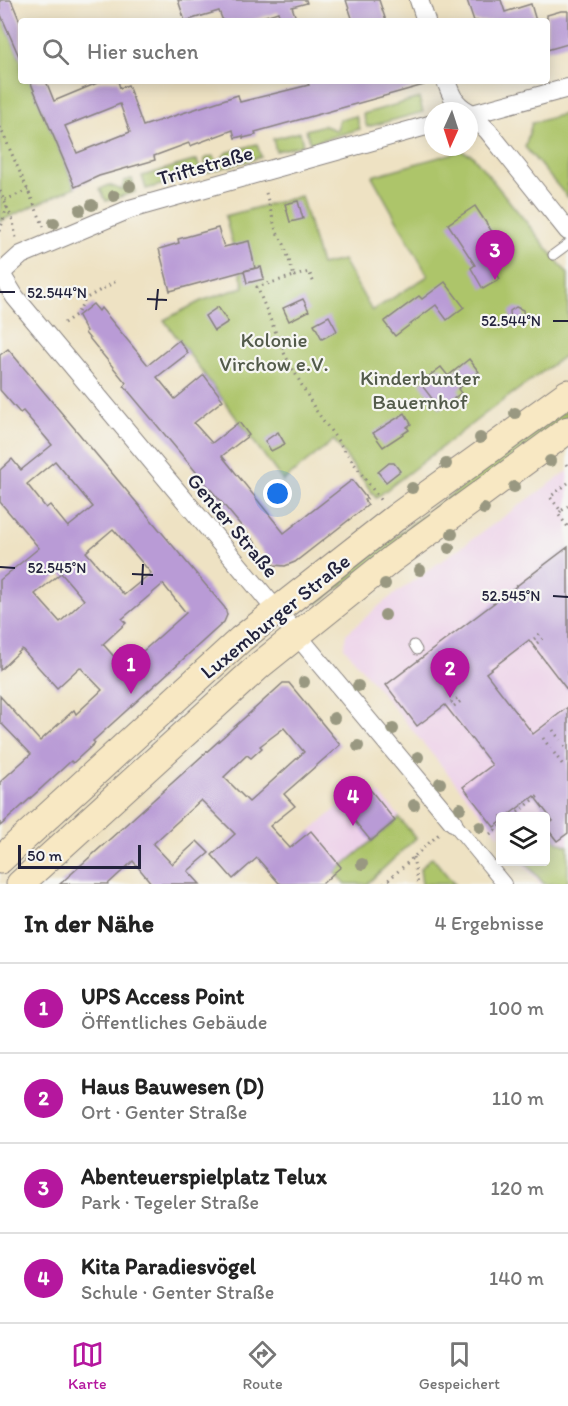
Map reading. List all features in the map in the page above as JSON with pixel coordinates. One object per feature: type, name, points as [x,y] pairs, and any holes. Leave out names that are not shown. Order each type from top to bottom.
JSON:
[{"type":"main road","name":"Luxemburger Straße","points":[[0,860],[241,639],[395,518],[568,393]]},
{"type":"main road","name":"Luxemburger Straße","points":[[20,884],[260,665],[392,559],[568,430]]},
{"type":"street","points":[[419,0],[425,18]]},
{"type":"street","points":[[447,84],[451,97],[455,102]]},
{"type":"street","points":[[478,111],[568,88]]},
{"type":"street","points":[[478,122],[568,231]]},
{"type":"street","name":"Triftstraße","points":[[1,274],[21,255],[130,209],[424,127]]},
{"type":"street","name":"Genter Straße","points":[[1,274],[15,297],[504,884]]},
{"type":"lane","points":[[553,255],[568,244]]},
{"type":"path","points":[[1,130],[50,243]]},
{"type":"path","points":[[5,200],[28,189]]},
{"type":"path","points":[[0,191],[7,204],[16,238]]},
{"type":"path","points":[[266,193],[276,231],[284,244],[294,276]]},
{"type":"path","points":[[0,231],[7,204]]},
{"type":"path","points":[[314,283],[309,272],[257,287],[285,355],[315,409],[382,502]]},
{"type":"path","points":[[64,323],[77,314],[85,299],[118,280]]},
{"type":"path","points":[[561,511],[550,497],[568,483]]},
{"type":"path","points":[[568,506],[558,514],[568,527]]},
{"type":"path","points":[[535,641],[543,635]]},
{"type":"path","points":[[452,705],[460,699]]},
{"type":"path","points":[[554,731],[560,740]]},
{"type":"path","points":[[543,739],[550,748]]},
{"type":"path","points":[[554,753],[563,765]]},
{"type":"path","points":[[518,812],[541,795]]},
{"type":"path","points":[[490,834],[496,830]]},
{"type":"path","points":[[384,884],[428,842]]},
{"type":"path","points":[[413,857],[418,884]]},
{"type":"shaded area","points":[[568,471],[568,884],[541,884],[525,866],[550,866],[550,812],[496,812],[496,832],[344,647],[346,634],[385,601]]},
{"type":"shaded area","points":[[365,783],[375,796],[379,793],[400,817],[341,867],[311,831]]},
{"type":"green space","points":[[0,13],[18,54],[18,84],[31,84],[75,187],[0,221]]},
{"type":"green space","points":[[419,98],[423,112],[367,127],[363,114]]},
{"type":"green space","points":[[568,113],[568,198],[525,147],[532,123]]},
{"type":"green space","points":[[356,116],[360,129],[310,143],[306,130],[324,125],[337,130],[339,120]]},
{"type":"green space","points":[[300,132],[303,145],[276,151],[273,139]]},
{"type":"green space","points":[[257,144],[261,157],[208,172],[204,159],[213,156],[218,163],[226,153]]},
{"type":"green space","points":[[443,156],[473,156],[568,274],[568,353],[376,498],[334,440],[283,481],[164,320],[201,301],[244,287],[225,216],[301,196],[321,265],[343,260],[372,311],[428,276],[372,176]]},
{"type":"green space","points":[[197,160],[201,174],[146,189],[142,176]]},
{"type":"green space","points":[[132,179],[135,192],[106,201],[100,189],[109,185],[122,190],[124,181]]},
{"type":"green space","points":[[568,409],[568,417],[317,604],[314,600],[434,507]]},
{"type":"green space","points":[[399,818],[416,838],[367,884],[346,884],[335,872]]},
{"type":"green space","points":[[550,832],[557,841],[568,846],[568,884],[544,884],[528,866],[550,866]]},
{"type":"green space","points":[[432,857],[454,884],[422,884],[420,869]]},
{"type":"building","points":[[0,0],[11,0],[18,18],[18,54],[0,13]]},
{"type":"building","points":[[178,0],[306,0],[307,3],[292,7],[296,18],[280,18],[278,12],[259,18],[222,18],[219,11],[195,18],[184,18]]},
{"type":"building","points":[[346,0],[379,0],[385,18],[352,18]]},
{"type":"building","points":[[467,0],[501,0],[505,12],[531,4],[535,18],[473,18]]},
{"type":"building","points":[[568,11],[568,44],[550,49],[550,18],[547,18],[547,15]]},
{"type":"building","points":[[31,84],[47,84],[54,101],[95,84],[119,84],[120,88],[128,85],[143,126],[238,95],[240,102],[308,84],[424,84],[255,132],[256,135],[235,138],[233,130],[154,156],[155,160],[99,176],[75,187]],"holes":[[[120,104],[130,132],[77,153],[65,126]]]},
{"type":"building","points":[[298,201],[303,219],[290,222],[285,204]]},
{"type":"building","points":[[475,206],[510,259],[494,269],[500,279],[483,289],[471,268],[475,265],[448,224]]},
{"type":"building","points":[[218,228],[224,247],[249,241],[255,268],[170,291],[159,249],[179,243],[178,239]]},
{"type":"building","points":[[261,267],[264,279],[247,283],[244,271]]},
{"type":"building","points":[[445,282],[464,307],[447,320],[436,305],[395,336],[384,322],[419,296],[422,299]]},
{"type":"building","points":[[303,299],[309,311],[289,321],[283,308]]},
{"type":"building","points":[[93,304],[99,311],[101,308],[148,365],[179,340],[188,353],[157,377],[175,399],[204,375],[223,400],[194,423],[212,443],[239,422],[249,435],[222,456],[284,533],[352,480],[367,499],[364,500],[368,505],[295,562],[285,566],[274,565],[124,386],[126,383],[85,333],[78,316]]},
{"type":"building","points":[[218,307],[228,322],[214,331],[205,316]]},
{"type":"building","points":[[516,307],[523,310],[524,318],[511,327],[510,311]]},
{"type":"building","points":[[329,316],[337,331],[322,339],[314,324]]},
{"type":"building","points":[[8,349],[225,608],[227,615],[224,622],[93,741],[95,743],[73,763],[71,761],[0,826],[0,782],[31,754],[0,722],[0,696],[40,741],[74,710],[76,714],[102,690],[80,667],[57,688],[22,649],[0,670],[0,580],[39,548],[0,502],[0,470],[12,459],[21,470],[52,445],[23,411],[20,413],[0,390],[0,355]],"holes":[[[55,461],[93,507],[68,527],[50,505],[46,508],[27,484]],[[113,529],[151,573],[124,595],[86,552]],[[61,573],[84,600],[60,622],[35,594]],[[163,584],[186,613],[124,668],[103,644],[126,623],[122,619]]]},
{"type":"building","points":[[469,359],[479,372],[458,389],[461,393],[440,409],[420,383],[441,367],[448,376]]},
{"type":"building","points":[[405,413],[411,424],[407,427],[409,430],[383,447],[373,433]]},
{"type":"building","points":[[278,432],[285,444],[271,451],[265,441]]},
{"type":"building","points":[[389,463],[394,463],[400,471],[386,482],[378,472]]},
{"type":"building","points":[[568,547],[568,691],[529,640],[486,673],[533,734],[568,707],[568,833],[557,841],[550,832],[550,824],[553,821],[550,812],[546,812],[534,796],[512,812],[496,812],[494,827],[463,787],[492,765],[445,705],[417,726],[386,685]]},
{"type":"building","points":[[283,683],[289,683],[340,745],[284,794],[295,806],[270,826],[290,848],[311,831],[341,867],[322,884],[279,883],[257,858],[233,879],[212,855],[235,834],[201,800],[153,844],[172,864],[197,841],[209,853],[188,871],[200,884],[152,884],[133,861],[108,884],[60,884]],"holes":[[[284,728],[304,752],[249,802],[224,777],[247,755],[251,758],[262,748],[260,746]]]},
{"type":"building","points":[[365,783],[395,821],[371,841],[348,813],[354,807],[346,799]]},
{"type":"place","name":"Abenteuerspielplatz Telux","points":[[495,280]]},
{"type":"place","name":"UPS Access Point","points":[[131,694]]},
{"type":"place","name":"Haus Bauwesen (D)","points":[[450,698]]},
{"type":"place","name":"Kita Paradiesvögel","points":[[353,826]]},
{"type":"park label","name":"Kolonie Virchow e.V.","points":[[274,351]]},
{"type":"park label","name":"Kinderbunter Bauernhof","points":[[420,389]]}]
